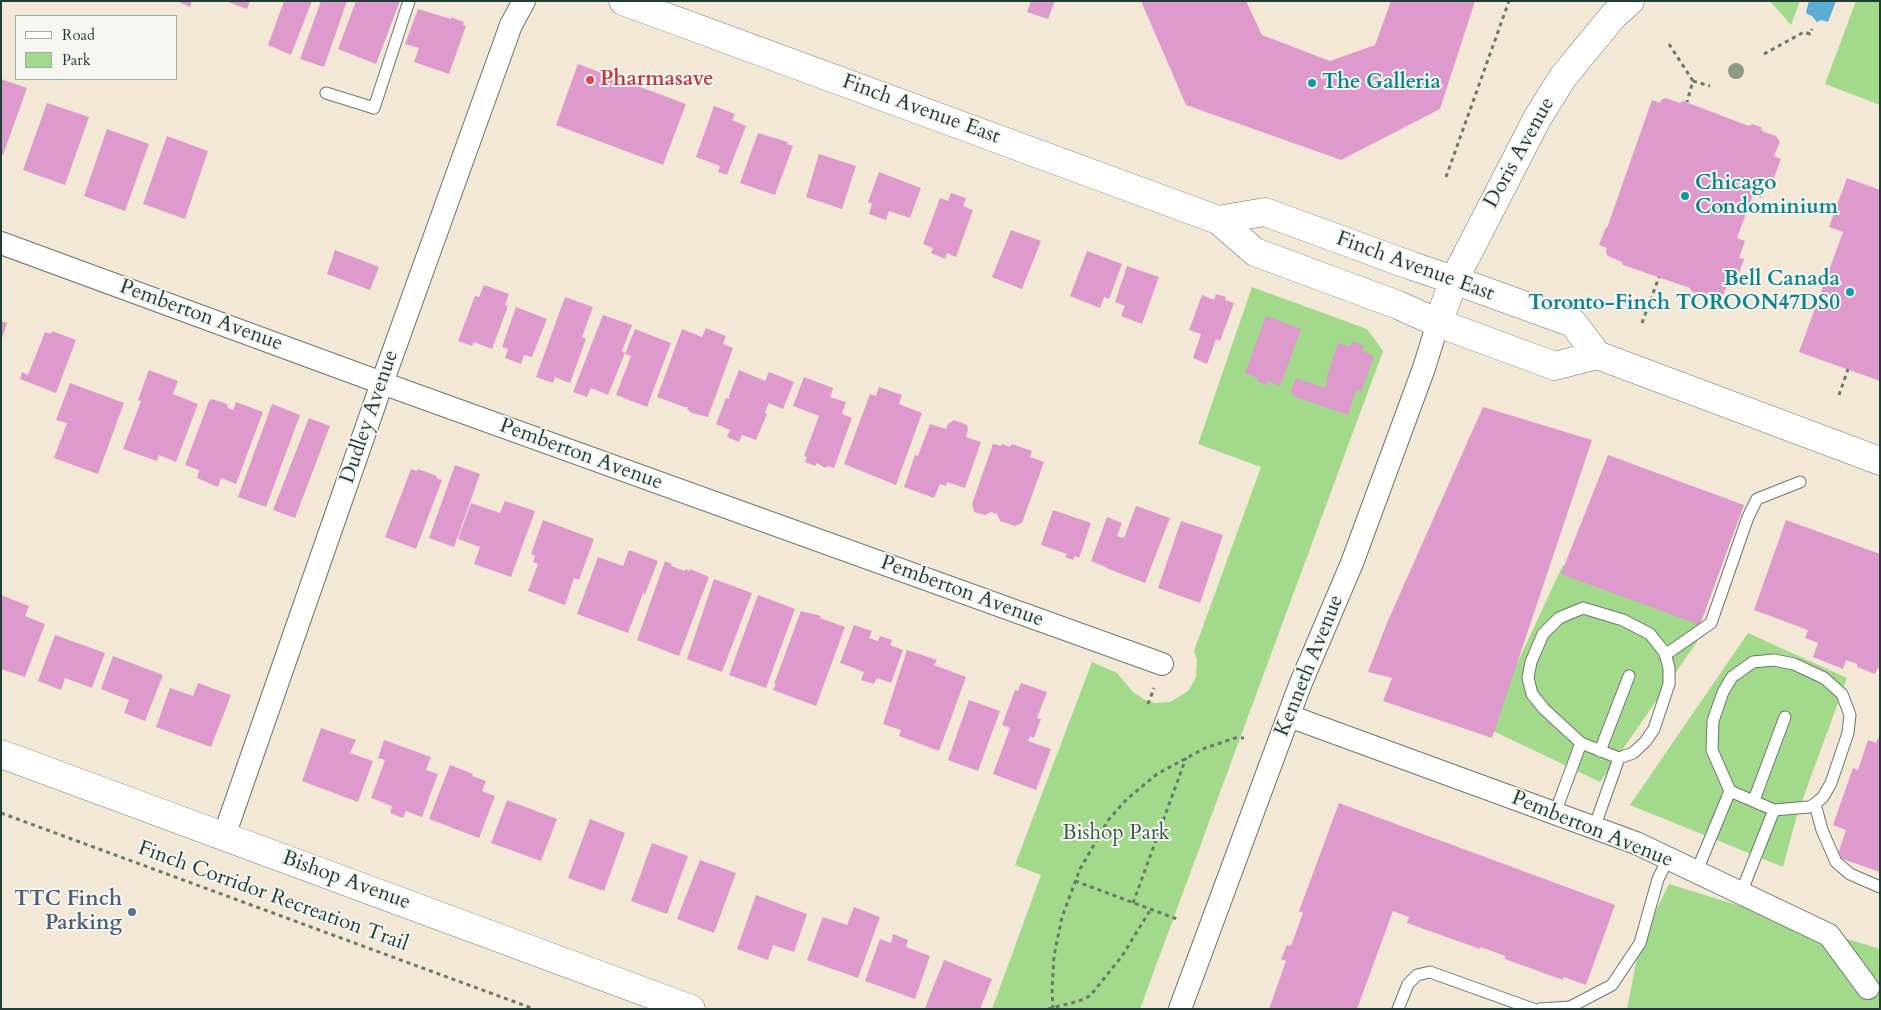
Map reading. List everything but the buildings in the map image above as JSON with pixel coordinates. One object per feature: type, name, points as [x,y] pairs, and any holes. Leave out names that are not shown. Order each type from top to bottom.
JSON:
[{"type":"main road","name":"Finch Avenue East","points":[[623,1],[1218,220],[1255,252],[1398,304],[1438,322],[1555,366],[1597,355],[1573,323],[1265,212],[1218,220]]},
{"type":"main road","name":"Doris Avenue","points":[[1438,322],[1454,280],[1538,117],[1563,77],[1614,15],[1630,1]]},
{"type":"main road","points":[[1597,355],[1880,462]]},
{"type":"main road","name":"Bishop Avenue","points":[[1,754],[690,1009]]},
{"type":"street","name":"Dudley Avenue","points":[[224,836],[382,383],[511,25],[524,1]]},
{"type":"street","name":"Pemberton Avenue","points":[[1,243],[382,383],[1162,664]]},
{"type":"street","name":"Kenneth Avenue","points":[[1180,1009],[1300,685],[1352,563],[1424,368],[1438,322]]},
{"type":"street","name":"Pemberton Avenue","points":[[1289,716],[1636,843],[1829,935],[1868,988]]},
{"type":"lane","points":[[326,94],[374,108],[409,1]]},
{"type":"lane","points":[[1665,655],[1711,623],[1748,516],[1757,499],[1800,482]]},
{"type":"lane","points":[[1583,608],[1623,620],[1650,634],[1665,655],[1669,668],[1669,684],[1654,729],[1645,742],[1633,753],[1619,758],[1581,743],[1544,709],[1532,694],[1528,678],[1530,662],[1543,634],[1559,618],[1583,608]]},
{"type":"lane","points":[[1774,660],[1794,664],[1824,678],[1842,694],[1850,715],[1848,733],[1831,783],[1824,797],[1809,807],[1774,810],[1730,791],[1712,750],[1713,721],[1732,677],[1753,662],[1774,660]]},
{"type":"lane","points":[[1600,751],[1629,676]]},
{"type":"lane","points":[[1754,800],[1785,717]]},
{"type":"lane","points":[[1555,813],[1581,743]]},
{"type":"lane","points":[[1594,828],[1619,758]]},
{"type":"lane","points":[[1696,873],[1730,791]]},
{"type":"lane","points":[[1815,804],[1822,830],[1836,862],[1850,874],[1880,887]]},
{"type":"lane","points":[[1741,894],[1774,810]]},
{"type":"lane","points":[[1540,1009],[1570,1007],[1612,985],[1640,944],[1658,879],[1668,859]]},
{"type":"lane","points":[[1398,1009],[1408,984],[1417,976],[1430,972],[1533,1009]]},
{"type":"path","points":[[1446,176],[1509,1]]},
{"type":"path","points":[[1764,54],[1804,32],[1810,34],[1812,29]]},
{"type":"path","points":[[1669,44],[1693,81],[1710,86]]},
{"type":"path","points":[[1686,102],[1693,81]]},
{"type":"path","points":[[1642,324],[1659,277]]},
{"type":"path","points":[[1839,395],[1848,369]]},
{"type":"path","points":[[1151,909],[1122,956],[1090,996],[1079,1001],[1051,1008],[1054,956],[1062,917],[1080,869],[1104,826],[1120,806],[1157,774],[1216,743],[1235,738],[1244,738]]},
{"type":"path","points":[[1133,903],[1186,758]]},
{"type":"path","name":"Finch Corridor Recreation Trail","points":[[1,813],[534,1009]]},
{"type":"path","points":[[1075,881],[1177,919]]},
{"type":"green space","points":[[1770,1],[1800,1],[1791,25]]},
{"type":"green space","points":[[1856,1],[1880,1],[1880,105],[1825,84]]},
{"type":"green space","name":"Bishop Park","points":[[1252,287],[1367,329],[1383,351],[1140,1009],[992,1009],[1041,875],[1015,865],[1092,662],[1117,673],[1133,692],[1145,700],[1155,703],[1170,702],[1182,695],[1189,690],[1196,677],[1197,660],[1194,651],[1261,467],[1198,444]]},
{"type":"green space","points":[[1563,565],[1708,626],[1600,782],[1487,728]]},
{"type":"green space","points":[[1748,633],[1847,678],[1797,815],[1783,867],[1630,805]]},
{"type":"green space","points":[[1669,884],[1880,949],[1880,1009],[1627,1009],[1640,943]]},
{"type":"water","points":[[1809,1],[1836,1],[1828,22],[1821,20],[1817,22],[1812,16],[1807,14]]},
{"type":"place","name":"Pharmasave","points":[[590,80]]},
{"type":"place","name":"The Galleria","points":[[1312,83]]},
{"type":"place","name":"Chicago Condominium","points":[[1685,196]]},
{"type":"place","name":"Bell Canada Toronto-Finch TOROON47DS0","points":[[1850,292]]},
{"type":"place","name":"TTC Finch Parking","points":[[132,912]]}]
